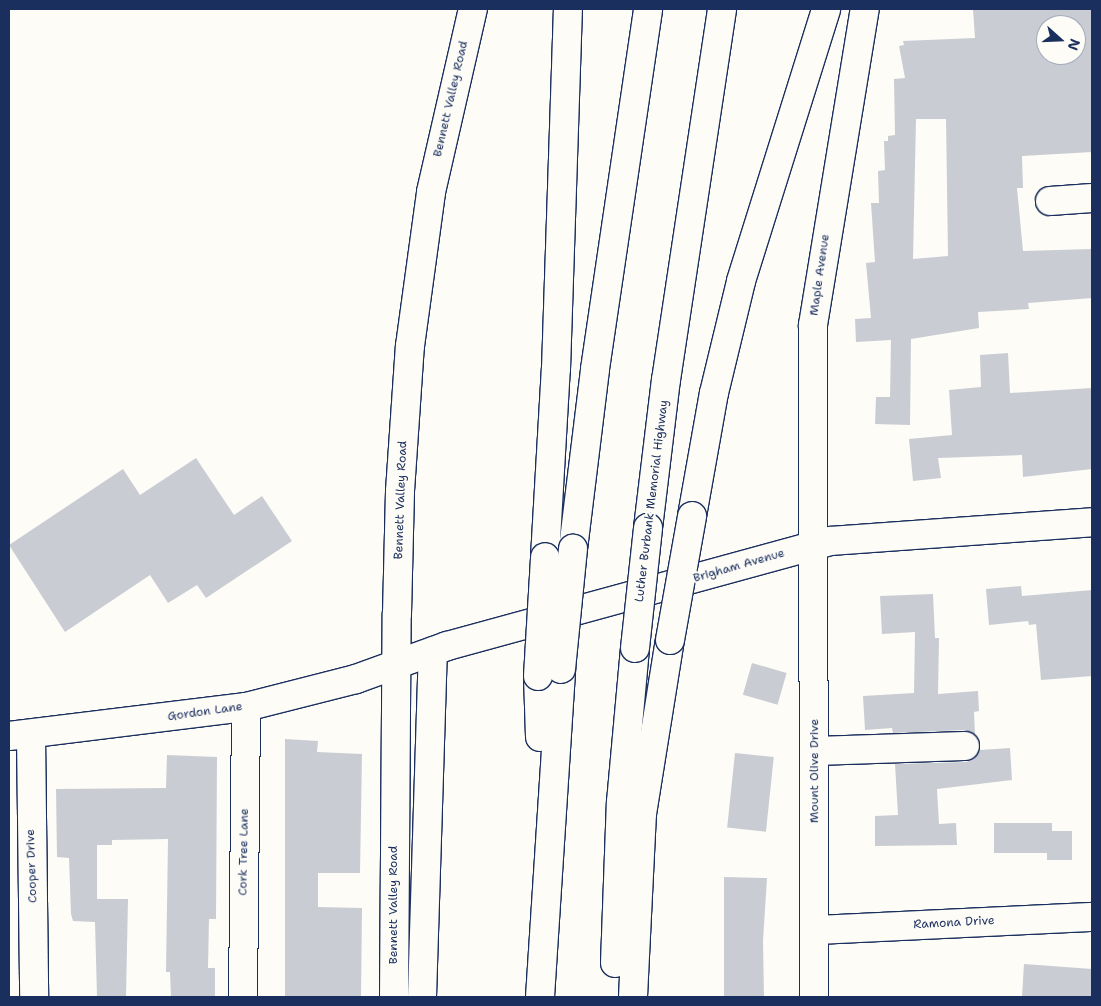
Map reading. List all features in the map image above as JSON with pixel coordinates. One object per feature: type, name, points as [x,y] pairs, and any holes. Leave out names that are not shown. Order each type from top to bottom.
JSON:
[{"type":"main road","name":"Bennett Valley Road","points":[[394,997],[396,664],[402,458],[416,291],[439,150],[473,9]]},
{"type":"main road","points":[[540,997],[550,672],[545,556],[556,370],[568,9]]},
{"type":"main road","points":[[550,672],[573,549],[595,369],[648,9]]},
{"type":"main road","name":"Luther Burbank Memorial Highway","points":[[614,997],[621,802],[634,648],[666,380],[722,9]]},
{"type":"main road","points":[[633,997],[642,814],[670,640],[713,401],[741,281],[826,9]]},
{"type":"main road","name":"Maple Avenue","points":[[813,545],[815,300],[865,9]]},
{"type":"main road","points":[[1050,201],[1092,198]]},
{"type":"main road","name":"Brigham Avenue","points":[[396,664],[433,651],[813,545],[846,539],[1092,522]]},
{"type":"main road","name":"Mount Olive Drive","points":[[813,545],[815,751],[814,997]]},
{"type":"main road","points":[[422,997],[433,651]]},
{"type":"main road","name":"Gordon Lane","points":[[20,736],[246,707],[356,679],[396,664]]},
{"type":"main road","name":"Cork Tree Lane","points":[[243,997],[246,707]]},
{"type":"main road","name":"Cooper Drive","points":[[20,736],[34,997]]},
{"type":"main road","points":[[815,751],[965,746]]},
{"type":"main road","name":"Ramona Drive","points":[[815,930],[1092,917]]},
{"type":"building","points":[[973,9],[1092,9],[1092,152],[1022,156],[1023,188],[1017,188],[1023,251],[1091,249],[1092,298],[1028,303],[1029,309],[978,312],[979,328],[911,339],[910,425],[875,424],[876,397],[890,397],[891,340],[856,342],[855,319],[871,318],[866,263],[875,262],[871,203],[879,203],[878,171],[885,170],[884,141],[888,141],[888,136],[895,135],[894,79],[905,78],[899,46],[904,45],[903,41],[975,38]],"holes":[[[916,119],[946,119],[948,256],[913,259]]]},
{"type":"building","points":[[1008,353],[1010,393],[1092,388],[1092,469],[1023,477],[1022,455],[938,458],[941,478],[913,481],[909,439],[952,435],[949,390],[981,387],[980,355]]},
{"type":"building","points":[[196,458],[234,515],[262,496],[292,541],[206,598],[197,585],[168,603],[150,575],[65,632],[9,545],[123,469],[140,495]]},
{"type":"building","points":[[1021,586],[1022,596],[1092,590],[1092,676],[1041,680],[1036,624],[1029,625],[1028,621],[989,625],[986,589]]},
{"type":"building","points":[[933,594],[935,638],[939,638],[938,694],[978,691],[979,711],[974,712],[975,734],[964,730],[893,733],[892,728],[865,730],[863,696],[914,693],[915,632],[882,634],[880,596]]},
{"type":"building","points":[[752,663],[787,673],[778,705],[743,695]]},
{"type":"building","points":[[285,739],[318,741],[317,752],[362,754],[360,873],[318,873],[318,907],[362,908],[361,997],[285,997]]},
{"type":"building","points":[[1010,748],[1012,780],[937,789],[939,824],[956,823],[957,845],[875,846],[875,816],[898,815],[895,764],[966,762],[974,759],[980,750]]},
{"type":"building","points":[[735,753],[774,757],[766,832],[727,828]]},
{"type":"building","points":[[167,755],[217,757],[216,919],[209,919],[208,968],[215,968],[215,997],[171,997],[170,972],[166,972],[168,839],[112,840],[112,845],[97,845],[97,899],[128,899],[126,997],[97,997],[95,922],[73,921],[71,914],[69,858],[57,857],[56,789],[166,788]]},
{"type":"building","points":[[994,823],[1052,823],[1052,831],[1072,831],[1072,860],[1047,860],[1047,853],[994,853]]},
{"type":"building","points":[[724,877],[767,878],[763,941],[764,997],[724,997]]},
{"type":"building","points":[[1024,964],[1092,969],[1092,997],[1022,997]]}]
